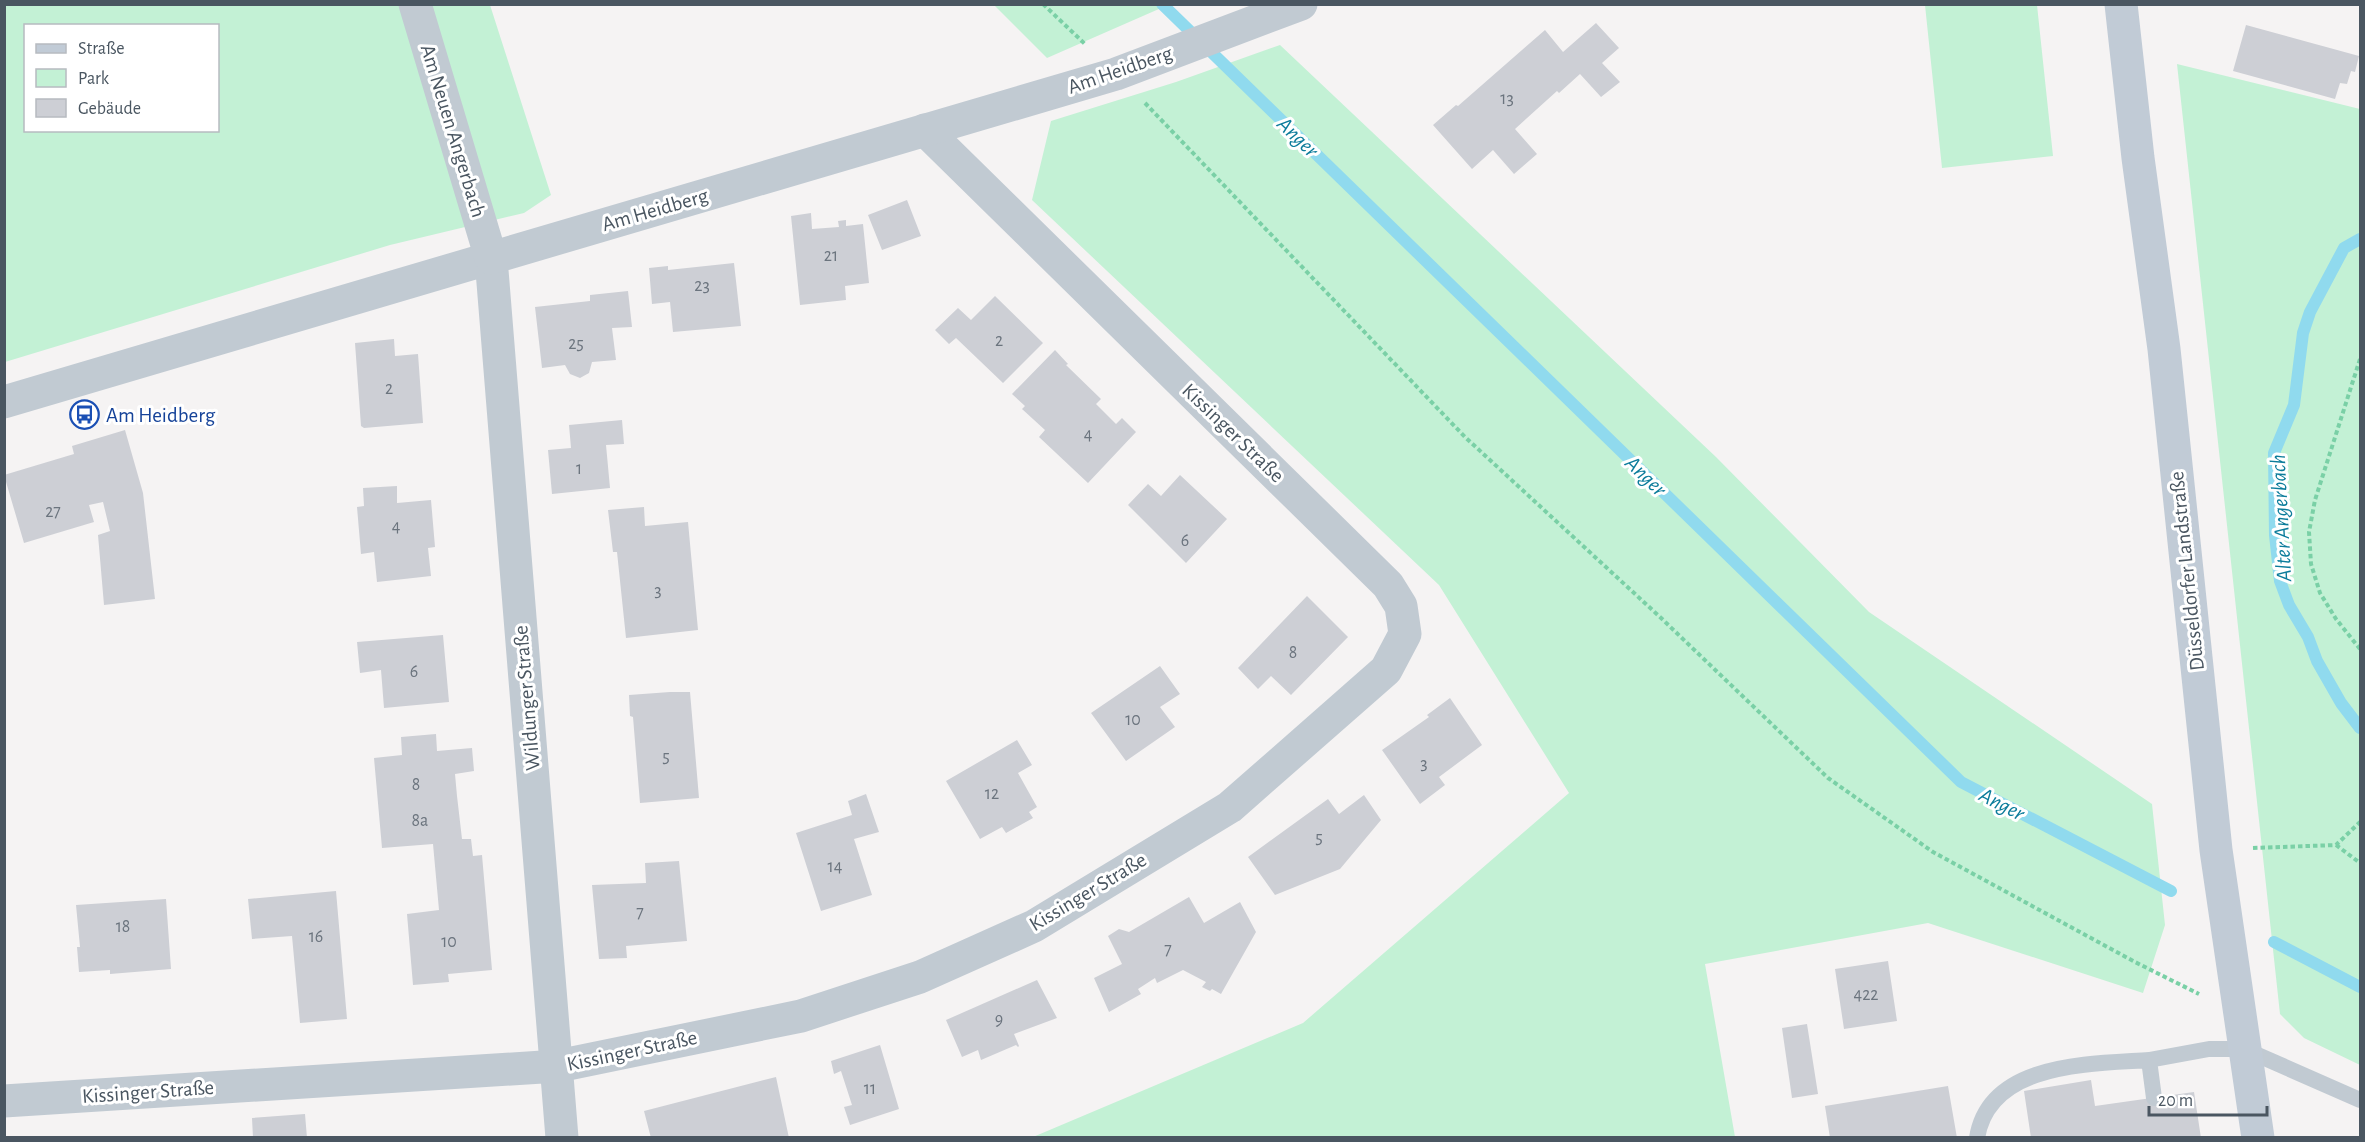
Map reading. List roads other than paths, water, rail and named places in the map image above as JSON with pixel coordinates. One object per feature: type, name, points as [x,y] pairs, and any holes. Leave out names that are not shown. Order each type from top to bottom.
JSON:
[{"type":"main road","name":"Düsseldorfer Landstraße","points":[[2121,4],[2138,158],[2164,349],[2216,850],[2258,1137]]},
{"type":"street","name":"Am Neuen Angerbach","points":[[415,4],[491,258]]},
{"type":"street","name":"Am Heidberg","points":[[4,402],[1116,74],[1301,4]]},
{"type":"street","name":"Kissinger Straße","points":[[4,1101],[558,1066],[801,1016],[920,977],[1034,926],[1230,807],[1386,670],[1405,634],[1401,606],[1388,585],[925,130]]},
{"type":"street","name":"Wildunger Straße","points":[[491,258],[562,1137]]},
{"type":"lane","points":[[1977,1137],[1981,1122],[1990,1106],[2012,1086],[2025,1078],[2078,1066],[2149,1060],[2209,1050],[2244,1048],[2361,1100]]},
{"type":"lane","points":[[2149,1060],[2154,1098]]},
{"type":"waterway","name":"Anger","points":[[1162,4],[1961,782],[2171,891]]},
{"type":"waterway","name":"Alter Angerbach","points":[[2360,239],[2344,248],[2310,312],[2303,333],[2294,405],[2274,453],[2275,535],[2280,581],[2289,605],[2308,637],[2317,661],[2341,703],[2360,728]]},
{"type":"waterway","name":"Anger","points":[[2274,942],[2360,987]]},
{"type":"place","name":"Am Heidberg","points":[[85,415]]}]
